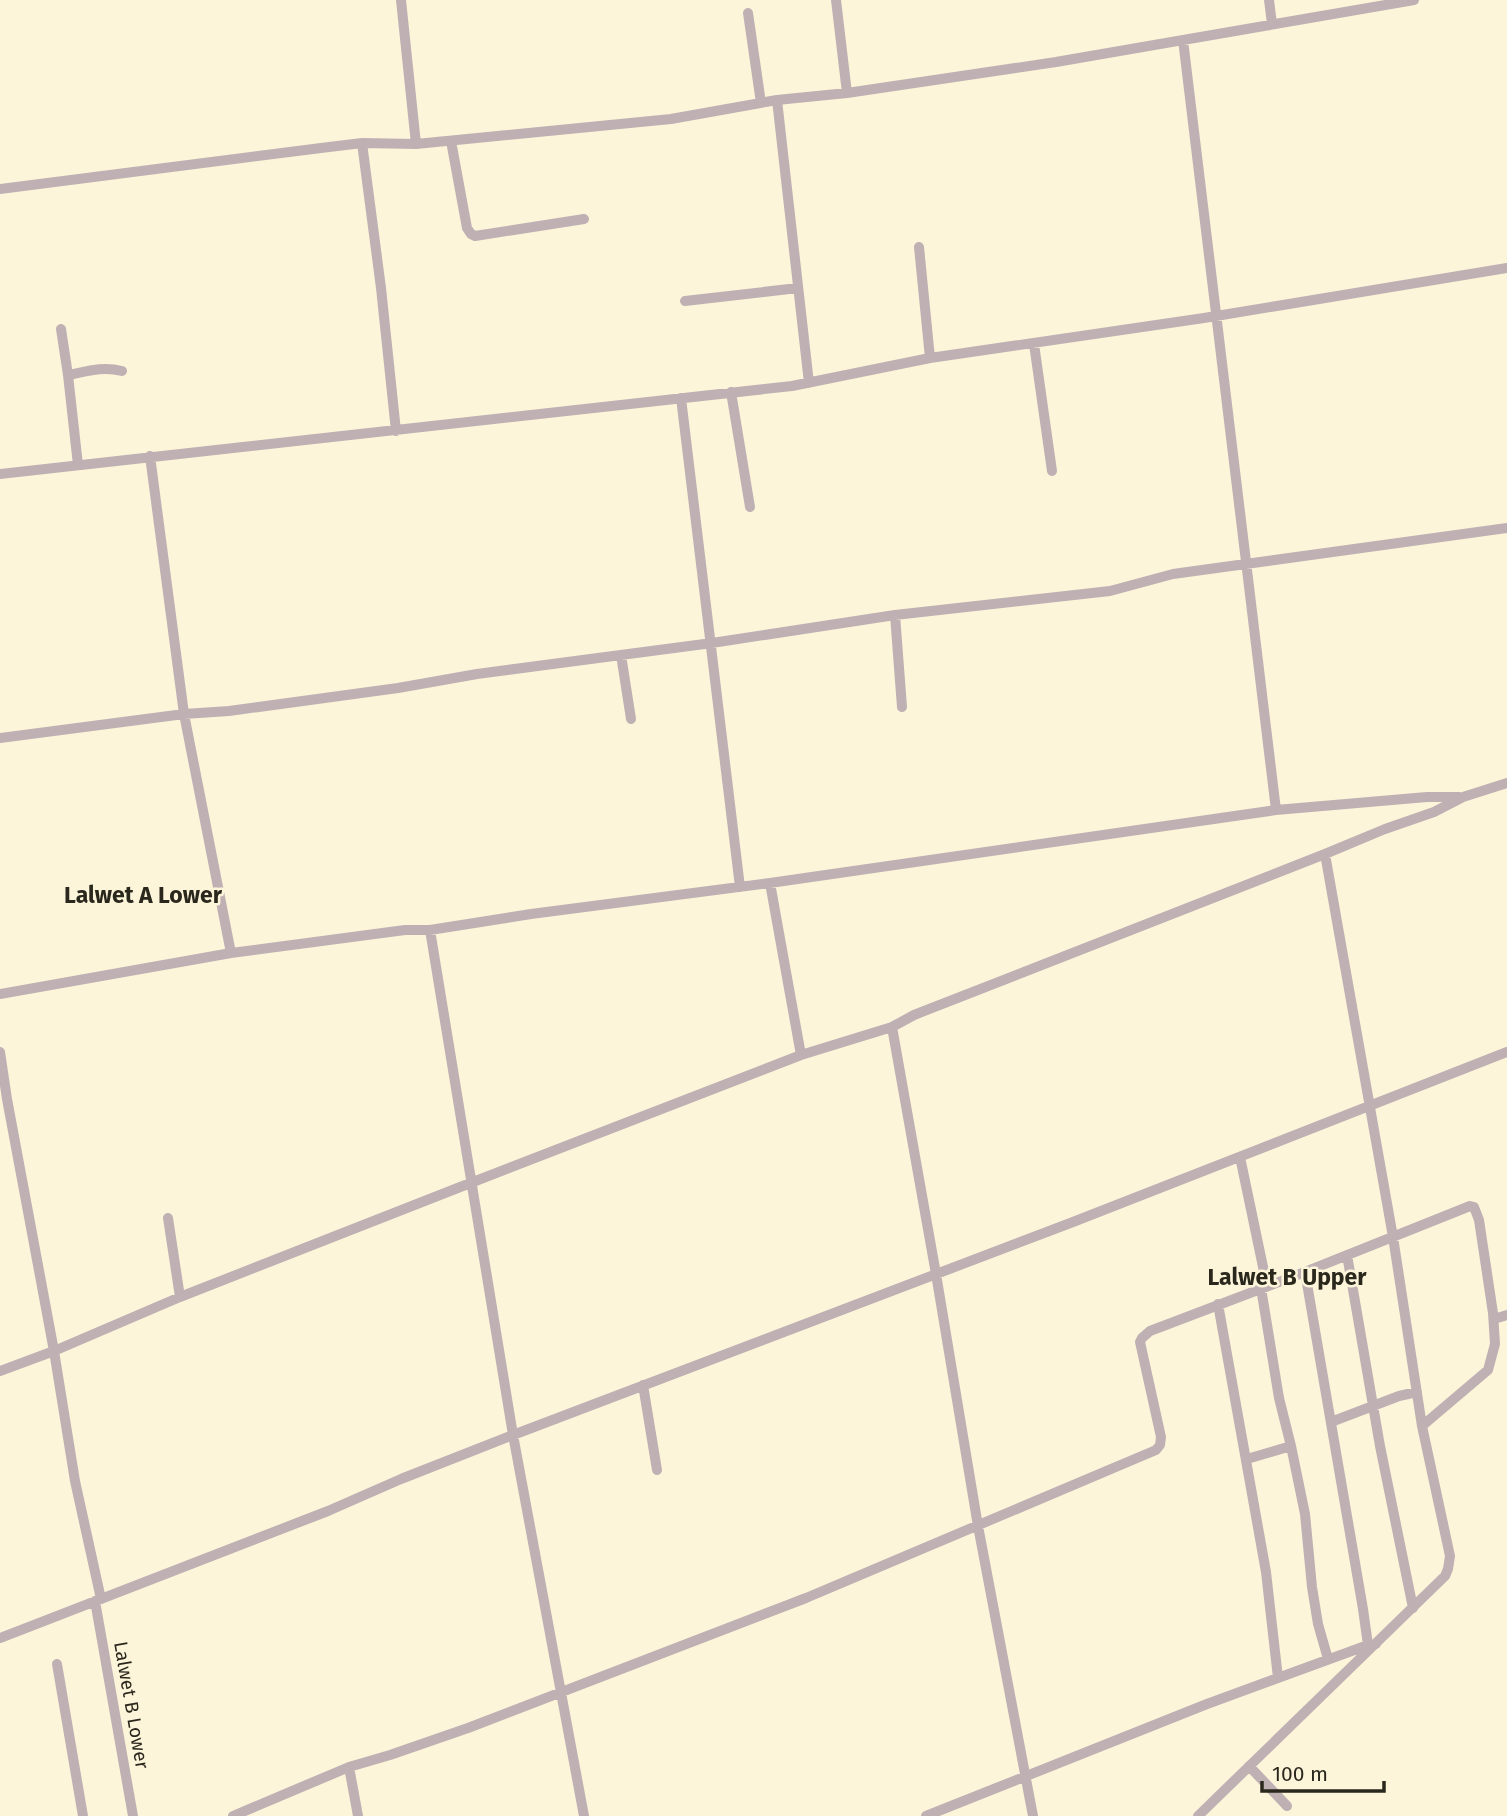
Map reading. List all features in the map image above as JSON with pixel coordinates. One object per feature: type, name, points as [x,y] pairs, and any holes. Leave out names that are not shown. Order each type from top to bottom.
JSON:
[{"type":"street","points":[[401,0],[416,144]]},
{"type":"street","points":[[836,0],[847,93]]},
{"type":"street","points":[[1269,0],[1272,24]]},
{"type":"street","points":[[0,188],[362,144],[416,144],[671,119],[777,100],[847,93],[1056,62],[1414,0]]},
{"type":"street","points":[[748,13],[761,103]]},
{"type":"street","points":[[1184,40],[1276,810]]},
{"type":"street","points":[[777,100],[809,383]]},
{"type":"street","points":[[452,141],[467,228],[471,234],[475,236],[584,219]]},
{"type":"street","points":[[362,144],[382,288],[397,430]]},
{"type":"street","points":[[919,247],[930,358]]},
{"type":"street","points":[[0,474],[809,383],[930,358],[1216,317],[1507,268]]},
{"type":"street","points":[[685,301],[798,288]]},
{"type":"street","points":[[61,329],[78,465]]},
{"type":"street","points":[[1034,344],[1052,471]]},
{"type":"street","points":[[68,375],[108,368],[122,371]]},
{"type":"street","points":[[731,392],[750,507]]},
{"type":"street","points":[[681,398],[740,887]]},
{"type":"street","points":[[150,456],[184,713],[230,953]]},
{"type":"street","points":[[0,738],[184,713],[242,710],[895,615],[1110,591],[1172,574],[1507,528]]},
{"type":"street","points":[[895,615],[902,707]]},
{"type":"street","points":[[621,655],[631,719]]},
{"type":"street","points":[[0,1371],[473,1182],[801,1055],[892,1027],[914,1015],[1434,812],[1463,797],[1507,783]]},
{"type":"street","points":[[0,995],[230,953],[405,930],[430,930],[1276,810],[1427,797],[1463,797]]},
{"type":"street","points":[[1198,1816],[1372,1644],[1446,1576],[1450,1556],[1422,1426],[1393,1237],[1325,855]]},
{"type":"street","points":[[770,883],[801,1055]]},
{"type":"street","points":[[430,930],[513,1435],[584,1816]]},
{"type":"street","points":[[892,1027],[978,1526],[1033,1816]]},
{"type":"street","name":"Lalwet B Lower","points":[[0,1052],[4,1100],[54,1351],[133,1816]]},
{"type":"street","points":[[0,1637],[328,1511],[513,1435],[1507,1052]]},
{"type":"street","points":[[1240,1157],[1264,1287],[1279,1398],[1292,1446],[1305,1514],[1318,1625],[1328,1660]]},
{"type":"street","points":[[233,1816],[349,1768],[468,1728],[806,1598],[1156,1450],[1161,1437],[1140,1342],[1150,1331],[1465,1208],[1474,1207],[1479,1220],[1495,1344],[1488,1370],[1422,1426]]},
{"type":"street","points":[[168,1218],[180,1297]]},
{"type":"street","points":[[1347,1255],[1382,1460],[1413,1608]]},
{"type":"street","points":[[1305,1272],[1363,1609],[1372,1644]]},
{"type":"street","points":[[1218,1304],[1266,1572],[1278,1678]]},
{"type":"street","points":[[1493,1318],[1507,1315]]},
{"type":"street","points":[[643,1385],[657,1471]]},
{"type":"street","points":[[1331,1422],[1399,1396],[1417,1392]]},
{"type":"street","points":[[1247,1459],[1292,1446]]},
{"type":"street","points":[[926,1816],[1207,1704],[1372,1644]]},
{"type":"street","points":[[57,1664],[83,1816]]},
{"type":"street","points":[[1250,1766],[1287,1806]]},
{"type":"street","points":[[349,1768],[358,1816]]},
{"type":"district","name":"Lalwet A Lower","points":[[143,895]]},
{"type":"district","name":"Lalwet B Upper","points":[[1287,1277]]}]
